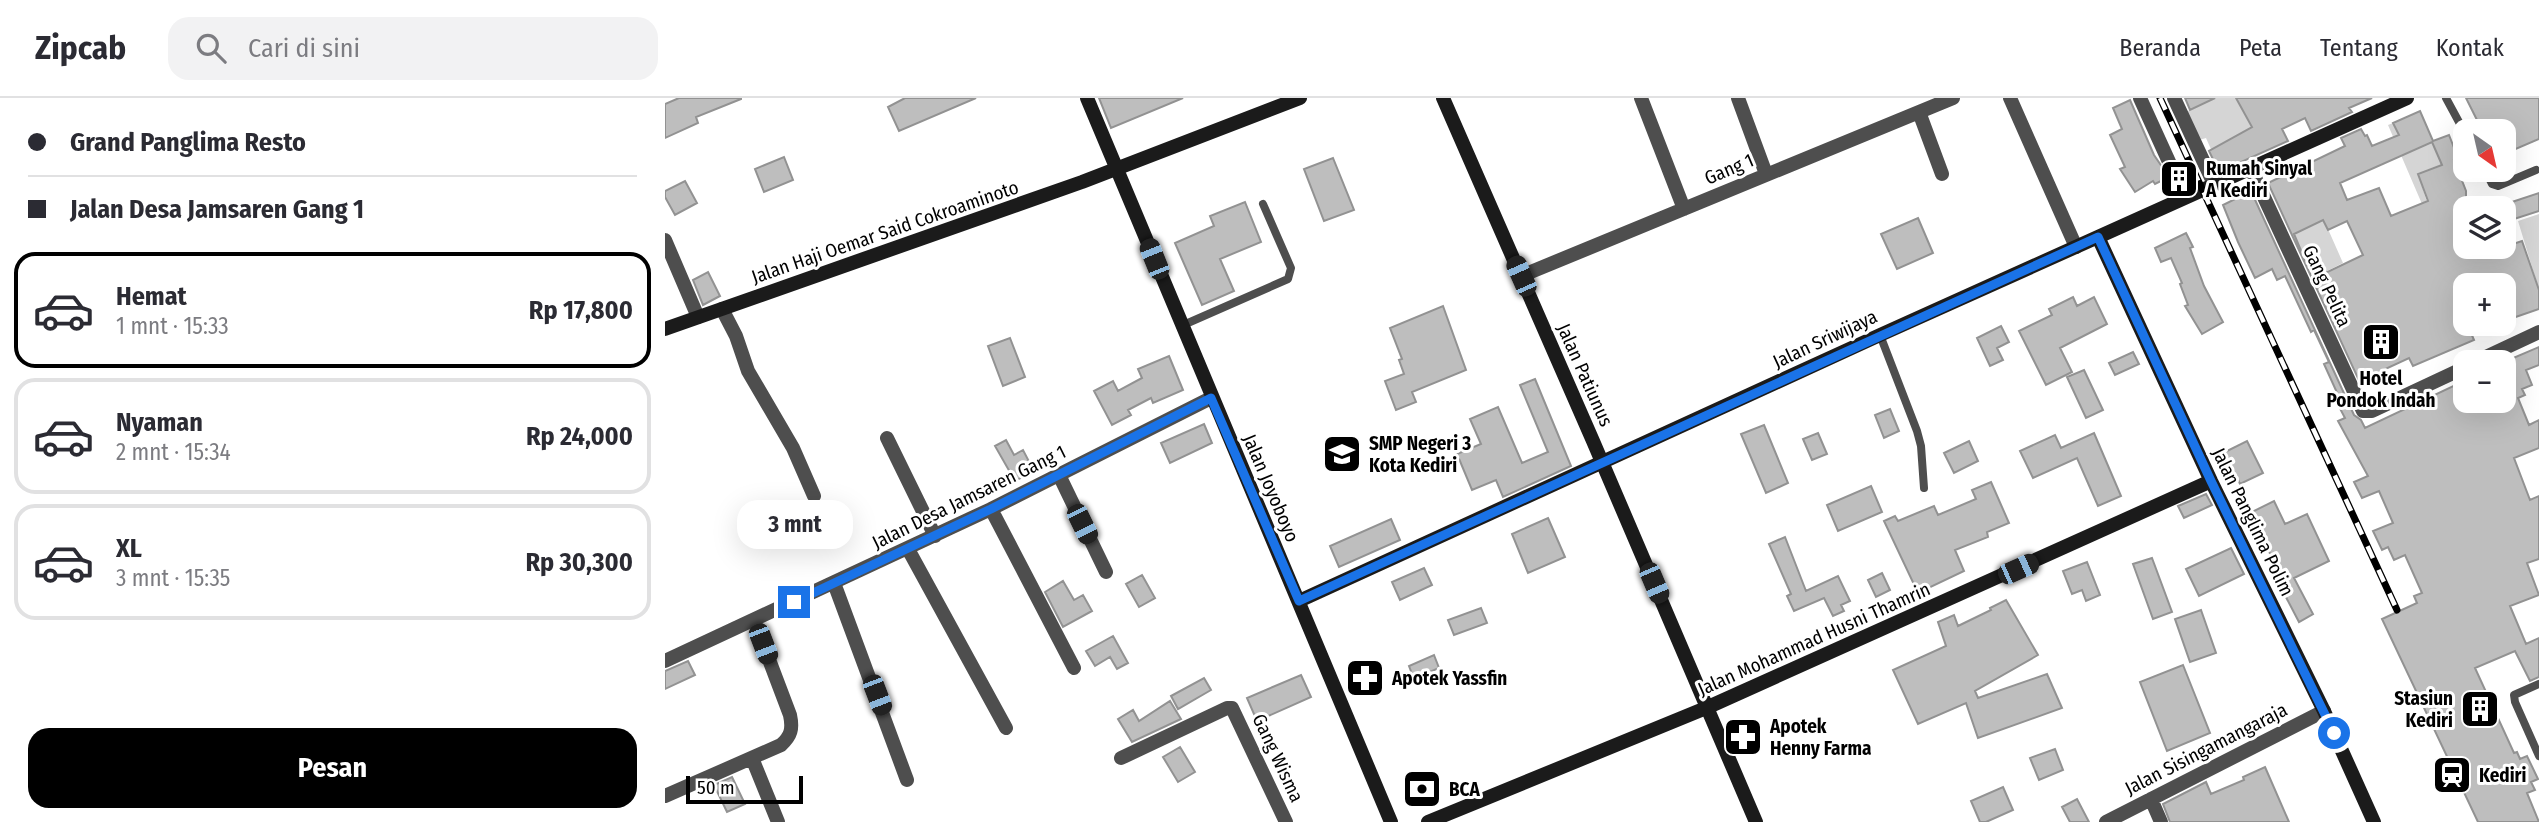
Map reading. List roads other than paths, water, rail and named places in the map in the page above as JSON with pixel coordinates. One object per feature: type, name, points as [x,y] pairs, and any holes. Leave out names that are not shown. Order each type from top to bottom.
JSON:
[{"type":"street","name":"Jalan Joyoboyo","points":[[1087,98],[1391,822]]},
{"type":"street","name":"Jalan Haji Oemar Said Cokroaminoto","points":[[665,329],[1117,169],[1273,103],[1300,98]]},
{"type":"street","name":"Jalan Patiunus","points":[[1443,98],[1756,822]]},
{"type":"street","points":[[1641,98],[1684,209]]},
{"type":"street","points":[[1738,98],[1766,174]]},
{"type":"street","name":"Gang 1","points":[[1521,276],[1953,98]]},
{"type":"street","points":[[2010,98],[2076,247]]},
{"type":"street","points":[[2140,98],[2170,164]]},
{"type":"street","points":[[2174,98],[2214,184]]},
{"type":"street","name":"Jalan Sriwijaya","points":[[1299,601],[2407,98]]},
{"type":"street","points":[[1919,112],[1942,174]]},
{"type":"street","name":"Gang Pelita","points":[[2251,169],[2361,409],[2372,411],[2453,372]]},
{"type":"street","name":"Jalan Panglima Polim","points":[[2098,237],[2211,481],[2324,711],[2375,822]]},
{"type":"street","points":[[665,240],[698,317]]},
{"type":"street","points":[[722,309],[736,336],[748,371],[793,448],[814,496]]},
{"type":"street","points":[[2501,350],[2539,332]]},
{"type":"street","name":"Jalan Desa Jamsaren Gang 1","points":[[665,662],[991,509],[1211,398]]},
{"type":"street","points":[[887,438],[935,536]]},
{"type":"street","points":[[1059,475],[1106,572]]},
{"type":"street","name":"Jalan Mohammad Husni Thamrin","points":[[1428,822],[1706,708],[2211,481]]},
{"type":"street","points":[[991,509],[1074,668]]},
{"type":"street","points":[[908,549],[1006,728]]},
{"type":"street","points":[[834,583],[907,780]]},
{"type":"street","points":[[665,796],[781,745],[788,738],[792,725],[754,620]]},
{"type":"street","name":"Gang Wisma","points":[[1121,758],[1232,708],[1286,822]]},
{"type":"street","name":"Jalan Sisingamangaraja","points":[[2106,822],[2324,711]]},
{"type":"street","points":[[752,758],[778,822]]},
{"type":"street","points":[[2151,799],[2161,822]]},
{"type":"lane","points":[[2446,98],[2457,119]]},
{"type":"lane","points":[[2517,178],[2536,170]]},
{"type":"lane","points":[[2492,182],[2498,186],[2508,182]]},
{"type":"lane","points":[[1181,326],[1288,279],[1291,268],[1263,204]]},
{"type":"lane","points":[[1880,335],[1917,431],[1921,446],[1924,488]]},
{"type":"lane","points":[[2539,684],[2514,695],[2539,756]]},
{"type":"railway","points":[[2160,98],[2397,610]]},
{"type":"place","name":"Rumah Sinyal A Kediri","points":[[2179,179]]},
{"type":"place","name":"Hotel Pondok Indah","points":[[2381,342]]},
{"type":"place","name":"SMP Negeri 3 Kota Kediri","points":[[1342,454]]},
{"type":"place","name":"Apotek Yassfin","points":[[1365,678]]},
{"type":"place","name":"Stasiun Kediri","points":[[2480,709]]},
{"type":"place","name":"Apotek Henny Farma","points":[[1743,737]]},
{"type":"place","name":"Kediri","points":[[2452,775]]},
{"type":"place","name":"BCA","points":[[1422,789]]}]
